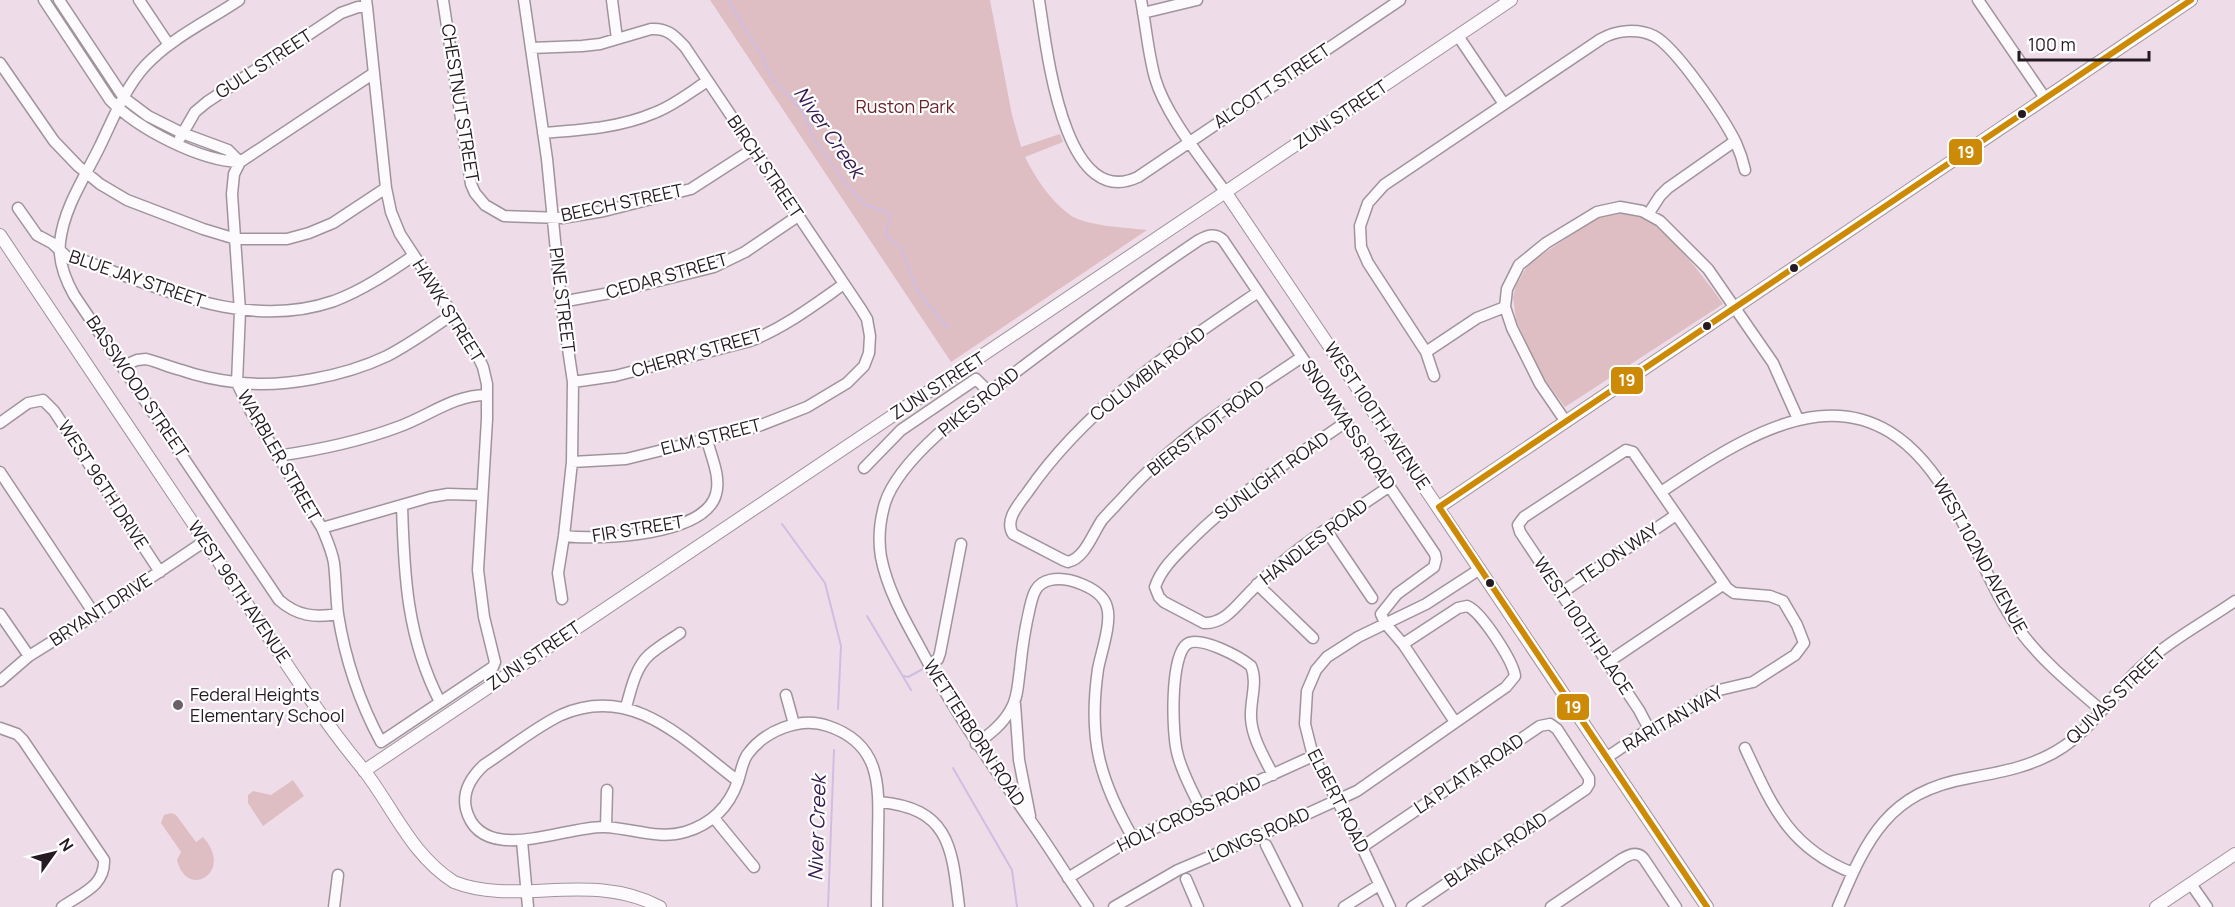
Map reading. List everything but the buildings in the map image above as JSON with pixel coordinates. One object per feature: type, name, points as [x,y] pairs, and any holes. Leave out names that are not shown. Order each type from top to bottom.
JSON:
[{"type":"street","points":[[44,0],[110,100],[121,103],[182,133],[228,150],[240,162]]},
{"type":"street","points":[[59,0],[85,39],[121,103],[141,126],[177,144],[224,161],[240,162],[374,73]]},
{"type":"street","points":[[139,0],[169,45]]},
{"type":"street","name":"BASSWOOD STREET","points":[[239,0],[224,4],[169,45],[146,66],[121,103],[66,214],[60,250],[67,282],[279,600],[299,614],[324,616],[338,614]]},
{"type":"street","name":"CHESTNUT STREET","points":[[443,0],[471,184],[475,193],[485,205],[504,216],[551,218]]},
{"type":"street","name":"PINE STREET","points":[[524,0],[549,178],[551,218],[573,382],[572,462],[558,573],[562,599]]},
{"type":"street","points":[[612,0],[617,39]]},
{"type":"street","name":"ALCOTT STREET","points":[[1039,0],[1061,115],[1072,142],[1084,162],[1094,173],[1112,181],[1132,180],[1144,173],[1400,0]]},
{"type":"street","name":"WEST 100TH AVENUE","points":[[1141,0],[1156,78],[1166,103],[1707,907]]},
{"type":"street","points":[[1143,13],[1197,0]]},
{"type":"street","name":"ZUNI STREET","points":[[364,771],[1511,0]]},
{"type":"street","points":[[1978,0],[2045,98]]},
{"type":"street","points":[[1439,507],[2191,0]]},
{"type":"street","name":"HAWK STREET","points":[[367,4],[386,188],[395,224],[413,256],[478,354],[488,395],[478,570],[484,617],[495,662],[493,667],[440,702]]},
{"type":"street","name":"GULL STREET","points":[[177,144],[195,112],[207,102],[341,13],[367,4]]},
{"type":"street","name":"BIRCH STREET","points":[[531,48],[582,46],[617,39],[651,28],[668,31],[684,47],[867,319],[870,345],[864,366],[843,386]]},
{"type":"street","points":[[1434,376],[1426,352],[1368,263],[1361,247],[1360,226],[1368,203],[1384,185],[1607,35],[1624,31],[1640,32],[1661,40],[1678,56],[1736,141],[1745,170]]},
{"type":"street","points":[[1458,36],[1504,104]]},
{"type":"street","points":[[75,46],[85,39]]},
{"type":"street","points":[[0,63],[54,141],[100,184],[138,206],[236,239],[287,239],[309,233],[333,223],[386,188]]},
{"type":"street","points":[[543,133],[600,128],[637,119],[666,107],[706,82]]},
{"type":"street","points":[[1649,213],[1668,188],[1736,141]]},
{"type":"street","name":"BEECH STREET","points":[[551,218],[604,211],[691,189],[753,149]]},
{"type":"street","name":"WARBLER STREET","points":[[240,162],[232,183],[240,311],[237,383],[250,410],[322,528],[334,562],[338,614],[353,677],[369,719],[381,742],[440,702]]},
{"type":"street","points":[[1566,422],[1540,384],[1525,356],[1505,307],[1507,289],[1514,273],[1526,258],[1546,243],[1590,216],[1605,209],[1620,207],[1649,213],[1666,226],[1708,269],[1773,363],[1798,419]]},
{"type":"street","name":"BLUE JAY STREET","points":[[18,208],[37,235],[52,243],[68,258],[82,260],[195,301],[240,311],[286,310],[332,301],[363,288],[413,256]]},
{"type":"street","name":"CEDAR STREET","points":[[561,302],[610,293],[714,267],[745,252],[798,216]]},
{"type":"street","name":"WEST 96TH AVENUE","points":[[0,235],[345,750],[364,771],[415,846],[439,871],[471,890],[527,902],[611,892],[643,898],[660,907]]},
{"type":"street","name":"SNOWMASS ROAD","points":[[1215,236],[1223,240],[1390,486],[1436,559],[1434,567],[1400,592],[1381,614],[1385,624]]},
{"type":"street","name":"PIKES ROAD","points":[[918,645],[898,606],[884,570],[880,546],[883,509],[893,485],[923,448],[989,392],[1122,292],[1199,240],[1215,236]]},
{"type":"street","name":"CHERRY STREET","points":[[573,382],[615,376],[764,336],[844,284]]},
{"type":"street","name":"COLUMBIA ROAD","points":[[1038,548],[1017,537],[1011,530],[1010,521],[1017,507],[1051,461],[1117,394],[1175,349],[1258,292]]},
{"type":"street","points":[[1426,352],[1477,318],[1505,307]]},
{"type":"street","points":[[123,366],[146,359],[190,373],[237,383],[298,381],[348,370],[388,355],[453,314]]},
{"type":"street","name":"BIERSTADT ROAD","points":[[1038,548],[1068,562],[1077,559],[1103,520],[1138,481],[1187,439],[1302,357]]},
{"type":"street","points":[[864,468],[901,430],[976,379],[989,392]]},
{"type":"street","name":"ELM STREET","points":[[572,462],[609,462],[626,459],[756,427],[807,407],[843,386]]},
{"type":"street","points":[[277,456],[349,444],[417,420],[455,400],[474,395],[488,395]]},
{"type":"street","name":"WEST 96TH DRIVE","points":[[0,423],[28,403],[43,400],[54,411],[160,572]]},
{"type":"street","name":"WEST 102ND AVENUE","points":[[1661,492],[1729,448],[1798,419],[1832,415],[1864,421],[1893,434],[1922,458],[1954,506],[2020,631],[2040,656],[2102,710]]},
{"type":"street","name":"SUNLIGHT ROAD","points":[[1179,611],[1164,602],[1156,592],[1158,579],[1172,560],[1217,515],[1246,491],[1346,422]]},
{"type":"street","name":"FIR STREET","points":[[564,536],[587,538],[617,536],[661,529],[695,519],[710,506],[717,489],[717,476],[707,440]]},
{"type":"street","name":"WEST 100TH PLACE","points":[[1649,729],[1608,662],[1520,532],[1518,524],[1524,517],[1626,450],[1633,452],[1661,492]]},
{"type":"street","points":[[0,472],[95,615]]},
{"type":"street","name":"HANDLES ROAD","points":[[1179,611],[1204,623],[1223,619],[1288,556],[1390,486]]},
{"type":"street","points":[[1608,662],[1724,584],[1661,492]]},
{"type":"street","points":[[322,528],[447,494],[481,495]]},
{"type":"street","points":[[402,505],[405,585],[411,620],[425,670],[440,702]]},
{"type":"street","name":"TEJON WAY","points":[[1561,592],[1676,515]]},
{"type":"street","points":[[1326,530],[1372,598]]},
{"type":"street","name":"BRYANT DRIVE","points":[[0,681],[29,656],[205,541]]},
{"type":"street","points":[[929,666],[938,659],[940,652],[961,544]]},
{"type":"street","name":"ELBERT ROAD","points":[[1390,907],[1362,847],[1313,756],[1307,739],[1304,710],[1307,691],[1316,670],[1327,657],[1341,647],[1426,604],[1480,569]]},
{"type":"street","points":[[976,744],[1002,723],[1015,701],[1024,639],[1035,589],[1046,581],[1059,579],[1088,587],[1100,593],[1107,604],[1108,618],[1096,685],[1094,709],[1096,744],[1106,785],[1132,838]]},
{"type":"street","points":[[1257,584],[1313,638]]},
{"type":"street","name":"RARITAN WAY","points":[[1606,758],[1649,729],[1670,720],[1719,689],[1753,682],[1795,655],[1803,647],[1803,639],[1783,601],[1770,596],[1734,593],[1724,584]]},
{"type":"street","points":[[1400,592],[1410,612]]},
{"type":"street","name":"QUIVAS STREET","points":[[1838,907],[1864,849],[1896,809],[1908,800],[1942,784],[2002,773],[2053,754],[2077,737],[2152,657],[2235,601]]},
{"type":"street","name":"LONGS ROAD","points":[[1114,907],[1178,870],[1261,836],[1357,791],[1490,699],[1513,681],[1515,676],[1514,670],[1472,607],[1458,608],[1403,644]]},
{"type":"street","points":[[0,614],[29,656]]},
{"type":"street","points":[[1385,624],[1403,644],[1455,722]]},
{"type":"street","points":[[626,707],[634,680],[642,664],[648,656],[680,633]]},
{"type":"street","points":[[1200,807],[1183,771],[1173,734],[1174,686],[1184,647],[1192,641],[1201,642],[1242,659],[1253,670],[1252,728],[1273,775]]},
{"type":"street","name":"WETTERBORN ROAD","points":[[918,645],[976,744],[1088,907]]},
{"type":"street","points":[[786,695],[794,724]]},
{"type":"street","name":"WETTERBORN ROAD","points":[[1015,701],[1019,760],[1031,821]]},
{"type":"street","points":[[738,781],[657,720],[626,707],[613,705],[588,707],[560,716],[484,765],[474,774],[468,785],[466,806],[473,824],[479,830],[489,837],[502,841],[522,841],[569,831],[606,827],[674,835],[699,828],[714,818],[725,806],[738,781],[745,760],[759,743],[780,729],[794,724],[812,723],[829,726],[854,741],[871,762],[878,783],[877,907]]},
{"type":"street","name":"LA PLATA ROAD","points":[[1362,847],[1544,724],[1550,724],[1557,729],[1571,751]]},
{"type":"street","points":[[0,728],[17,734],[23,740],[104,860],[105,872],[99,881],[62,907]]},
{"type":"street","points":[[1745,748],[1774,806],[1790,831],[1817,855],[1834,866],[1853,873]]},
{"type":"street","name":"BLANCA ROAD","points":[[1412,907],[1586,789],[1590,781],[1571,751]]},
{"type":"street","name":"HOLY CROSS ROAD","points":[[1068,878],[1132,838],[1313,756]]},
{"type":"street","points":[[606,827],[607,790]]},
{"type":"street","points":[[879,802],[900,804],[913,809],[933,823],[941,832],[954,859],[959,907]]},
{"type":"street","points":[[714,818],[754,867]]},
{"type":"street","points":[[522,841],[527,902]]},
{"type":"street","points":[[1266,845],[1297,907]]},
{"type":"street","points":[[1551,907],[1622,858],[1633,854],[1641,855],[1676,907]]},
{"type":"street","points":[[2156,907],[2235,854]]},
{"type":"street","points":[[334,907],[338,875]]},
{"type":"street","points":[[1186,879],[1198,907]]},
{"type":"street","points":[[2191,884],[2206,907]]},
{"type":"street","points":[[1344,907],[1379,885]]},
{"type":"green space","name":"Ruston Park","points":[[710,0],[990,0],[1012,115],[1021,147],[1060,134],[1063,142],[1025,157],[1039,181],[1056,203],[1077,219],[1107,226],[1147,230],[951,362]]},
{"type":"green space","points":[[1622,212],[1644,218],[1664,233],[1698,270],[1723,304],[1565,407],[1540,373],[1516,320],[1513,297],[1516,286],[1528,264],[1598,217]]},
{"type":"green space","points":[[293,780],[304,796],[263,826],[248,803],[248,795],[253,791],[271,795]]},
{"type":"green space","points":[[171,813],[176,815],[196,842],[203,837],[211,850],[214,861],[206,877],[198,880],[190,879],[182,872],[177,860],[181,852],[161,823],[164,815]]},
{"type":"waterway","name":"Niver Creek","points":[[728,0],[765,61],[771,77],[802,110],[813,137],[843,180],[864,204],[890,215],[887,237],[901,247],[917,290],[947,327]]},
{"type":"waterway","name":"Niver Creek","points":[[782,524],[825,583],[841,646],[838,709]]},
{"type":"waterway","points":[[867,616],[911,690]]},
{"type":"waterway","points":[[904,676],[908,677],[923,669]]},
{"type":"waterway","name":"Niver Creek","points":[[828,907],[834,750]]},
{"type":"waterway","points":[[953,768],[1012,870],[1017,907]]},
{"type":"transit line","name":"19","points":[[1439,507],[2191,0]]},
{"type":"transit line","name":"19","points":[[1439,507],[1707,907]]},
{"type":"place","name":"Federal Heights Elementary School","points":[[178,705]]}]
